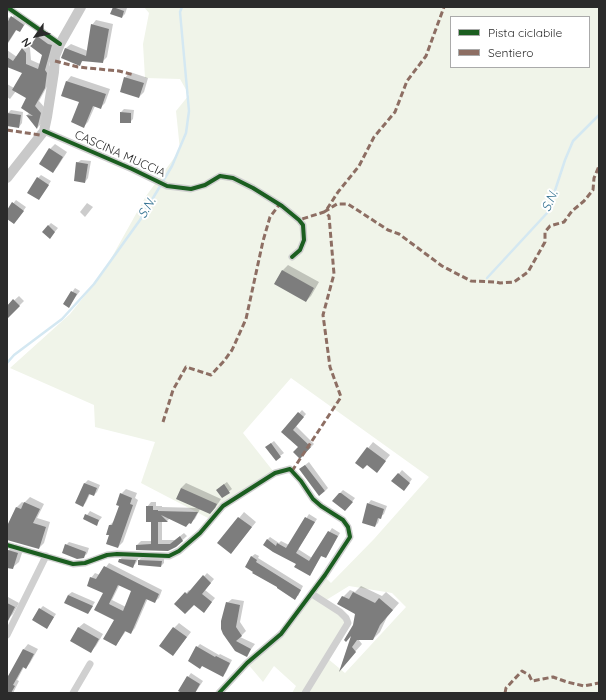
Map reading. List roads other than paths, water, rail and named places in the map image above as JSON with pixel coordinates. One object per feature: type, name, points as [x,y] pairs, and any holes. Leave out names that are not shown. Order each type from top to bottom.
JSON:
[{"type":"street","points":[[7,178],[44,131],[54,72],[55,56],[60,44],[81,7]]},
{"type":"street","points":[[7,8],[60,44]]},
{"type":"street","name":"CASCINA MUCCIA","points":[[44,131],[167,186],[191,189],[220,176],[233,178],[253,188],[282,206],[303,225],[304,240],[300,250],[292,257]]},
{"type":"street","points":[[7,545],[73,564],[85,563],[107,555],[117,554],[169,556],[179,551],[200,533],[223,506],[274,473],[290,469],[301,481],[313,499],[343,520],[348,527],[350,537],[312,594],[281,634],[247,663],[219,693]]},
{"type":"street","points":[[7,635],[46,556]]},
{"type":"street","points":[[305,693],[348,623],[346,618],[340,612],[312,594]]},
{"type":"street","points":[[73,693],[90,664]]},
{"type":"waterway","name":"S.N.","points":[[7,363],[14,355],[62,319],[94,284],[140,220],[172,166],[186,133],[189,111],[180,12],[182,7]]},
{"type":"waterway","name":"S.N.","points":[[487,278],[548,212],[565,160],[573,141],[599,115]]}]
